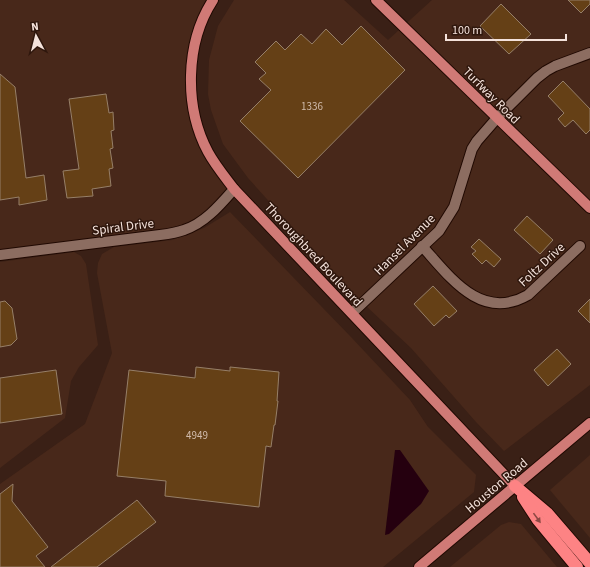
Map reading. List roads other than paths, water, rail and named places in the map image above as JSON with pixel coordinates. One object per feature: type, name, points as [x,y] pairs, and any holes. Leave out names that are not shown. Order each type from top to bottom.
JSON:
[{"type":"highway","points":[[515,486],[547,513],[590,563]]},
{"type":"highway","points":[[515,486],[538,520],[577,567]]},
{"type":"main road","name":"Thoroughbred Boulevard","points":[[213,0],[202,20],[192,57],[190,78],[191,95],[196,120],[208,152],[234,189],[515,486]]},
{"type":"main road","name":"Turfway Road","points":[[376,0],[590,208]]},
{"type":"main road","name":"Houston Road","points":[[418,567],[590,423]]},
{"type":"street","name":"Hansel Avenue","points":[[352,313],[439,230],[454,207],[472,149],[497,118],[546,71],[566,61],[590,53]]},
{"type":"street","name":"Spiral Drive","points":[[0,256],[183,231],[195,226],[206,218],[222,204],[234,189]]},
{"type":"street","name":"Foltz Drive","points":[[422,246],[459,286],[469,294],[482,301],[497,303],[509,303],[528,295],[580,246]]}]
